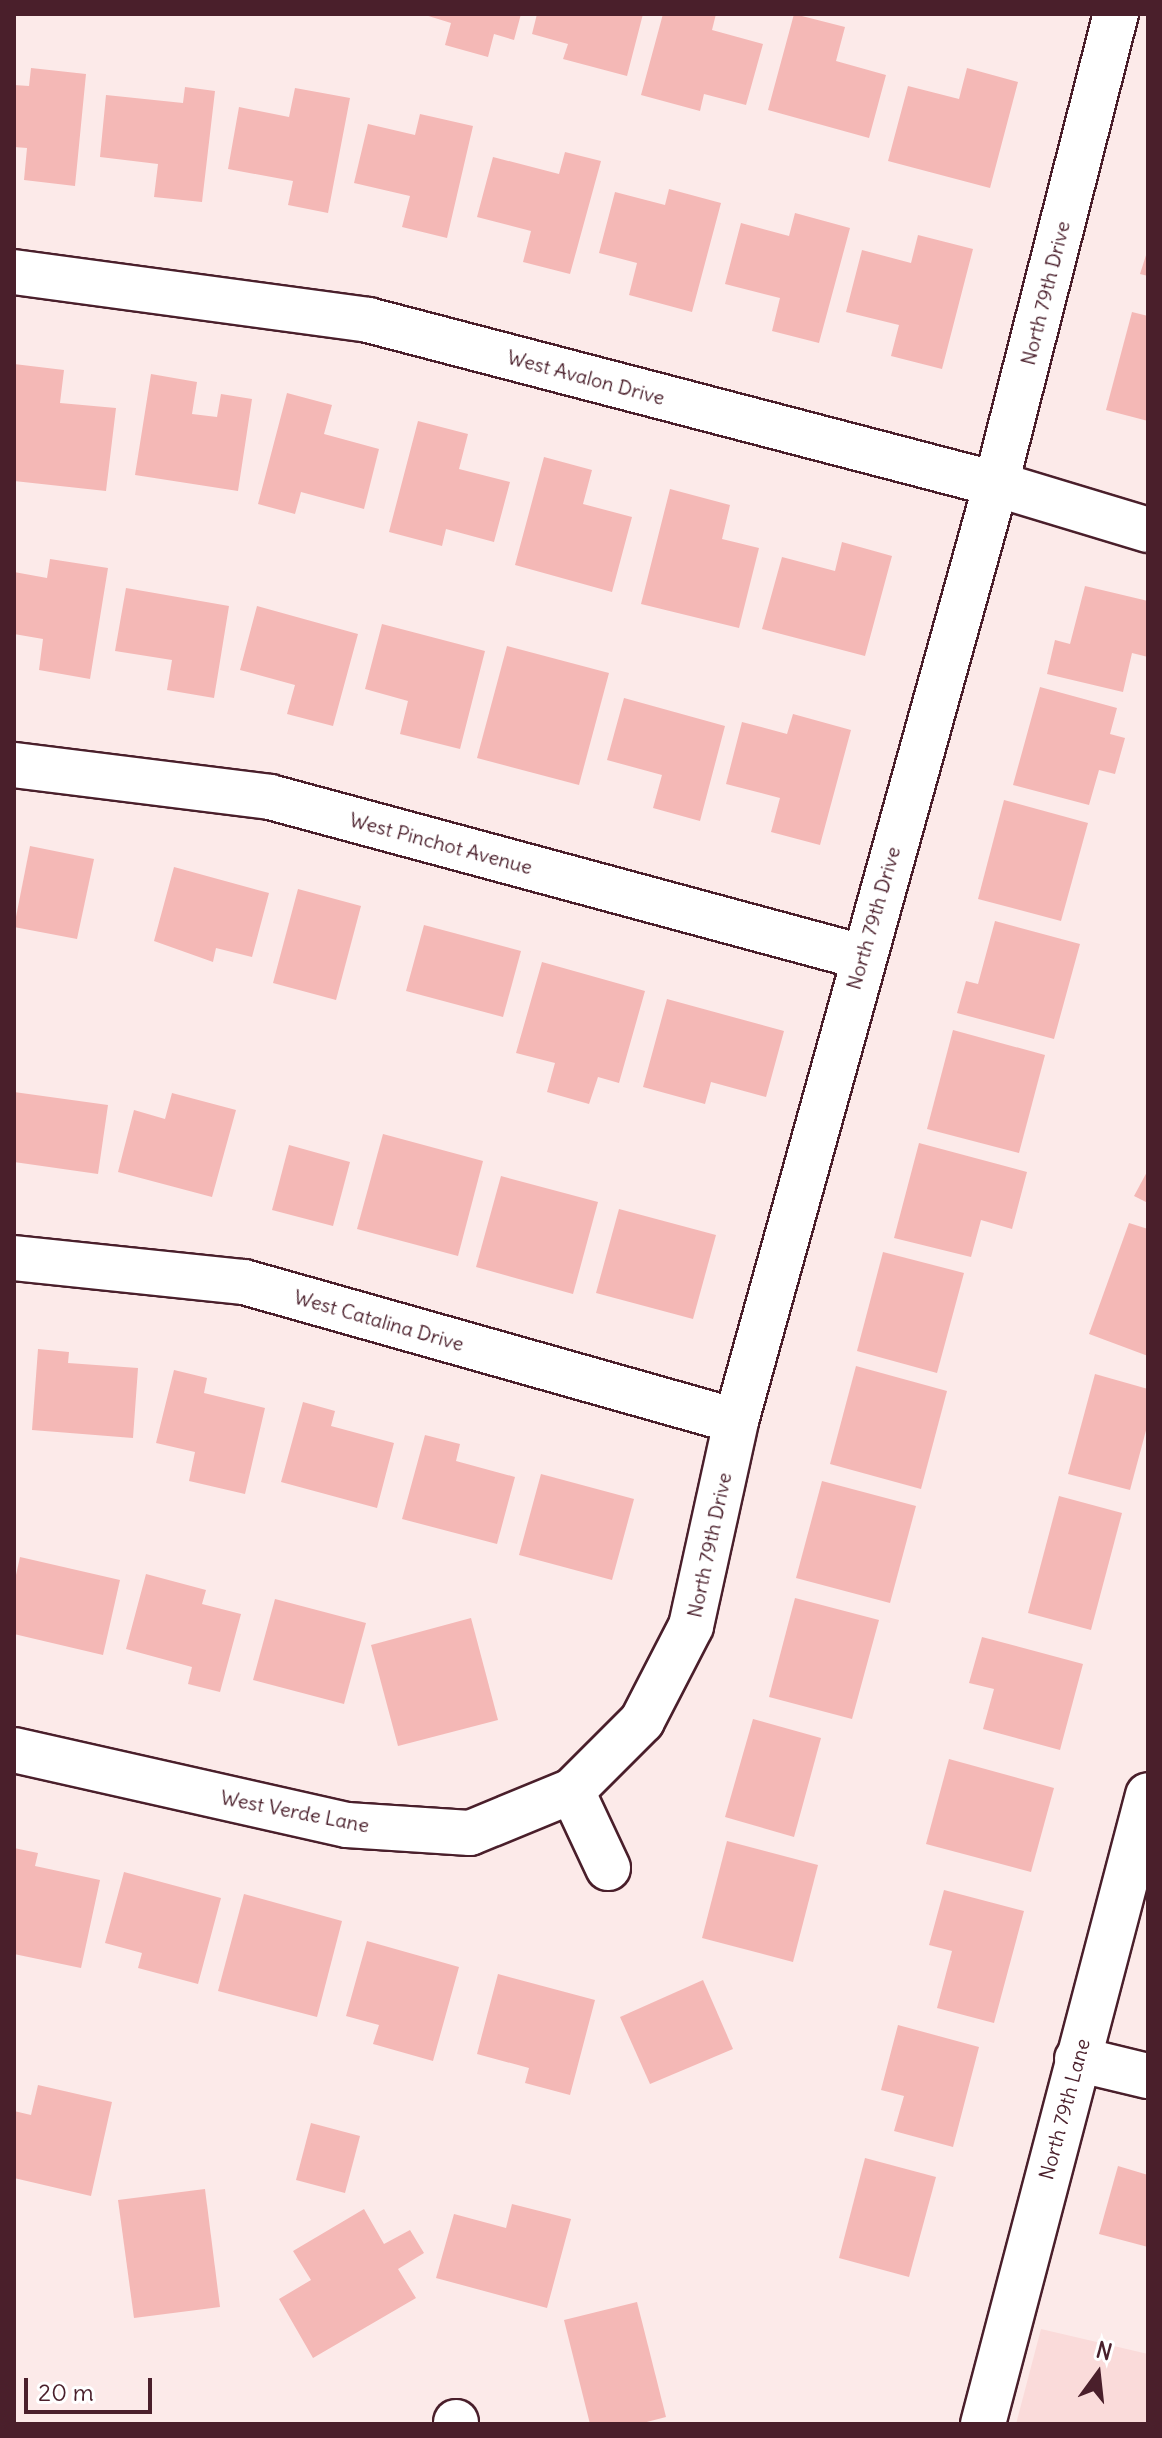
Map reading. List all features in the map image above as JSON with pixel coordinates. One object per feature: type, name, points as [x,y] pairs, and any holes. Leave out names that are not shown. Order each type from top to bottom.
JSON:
[{"type":"street","name":"North 79th Drive","points":[[572,1791],[642,1721],[691,1626],[736,1421],[862,957],[996,484],[1116,14]]},
{"type":"street","name":"West Avalon Drive","points":[[14,272],[368,320],[996,484],[1148,530]]},
{"type":"street","name":"West Pinchot Avenue","points":[[14,765],[270,797],[862,957]]},
{"type":"street","name":"West Catalina Drive","points":[[14,1258],[244,1282],[736,1421]]},
{"type":"street","name":"West Verde Lane","points":[[14,1750],[347,1825],[470,1833],[572,1791]]},
{"type":"street","points":[[572,1791],[608,1868]]},
{"type":"street","name":"North 79th Lane","points":[[983,2424],[1148,1795]]},
{"type":"street","points":[[1077,2059],[1148,2076]]},
{"type":"shaded area","points":[[1041,2329],[1148,2354],[1148,2424],[1016,2424]]},
{"type":"building","points":[[422,14],[521,14],[514,40],[494,34],[488,57],[445,45],[451,23]]},
{"type":"building","points":[[537,14],[643,14],[627,76],[563,59],[568,44],[532,34]]},
{"type":"building","points":[[663,14],[716,14],[712,30],[763,44],[746,105],[704,94],[700,111],[641,95]]},
{"type":"building","points":[[794,14],[845,27],[836,61],[886,75],[869,138],[768,110]]},
{"type":"building","points":[[31,68],[86,74],[75,186],[24,180],[27,148],[14,147],[14,85],[29,86]]},
{"type":"building","points":[[967,68],[1018,82],[990,188],[888,161],[908,86],[959,99]]},
{"type":"building","points":[[185,87],[215,91],[202,202],[154,197],[158,164],[100,157],[106,95],[183,103]]},
{"type":"building","points":[[295,88],[350,98],[328,213],[288,205],[293,181],[228,169],[239,107],[289,117]]},
{"type":"building","points":[[420,114],[473,126],[447,238],[402,227],[410,196],[354,183],[368,124],[415,135]]},
{"type":"building","points":[[565,152],[601,161],[570,274],[523,262],[531,231],[477,217],[493,157],[559,174]]},
{"type":"building","points":[[669,189],[721,203],[692,312],[629,295],[637,263],[599,253],[615,192],[665,205]]},
{"type":"building","points":[[795,213],[850,228],[819,343],[772,331],[780,298],[725,284],[741,223],[789,236]]},
{"type":"building","points":[[918,235],[973,249],[942,369],[891,356],[899,325],[846,312],[862,250],[911,263]]},
{"type":"building","points":[[1148,249],[1148,276],[1140,274]]},
{"type":"building","points":[[1132,312],[1148,316],[1148,421],[1106,410]]},
{"type":"building","points":[[14,364],[64,370],[60,403],[116,408],[106,491],[14,481]]},
{"type":"building","points":[[151,374],[197,382],[192,414],[217,417],[221,394],[252,399],[238,491],[135,475]]},
{"type":"building","points":[[287,393],[332,405],[324,434],[379,449],[364,509],[301,492],[295,514],[258,504]]},
{"type":"building","points":[[418,421],[468,434],[459,469],[510,482],[494,542],[446,529],[442,546],[389,532]]},
{"type":"building","points":[[544,457],[592,470],[583,504],[632,517],[612,592],[515,565]]},
{"type":"building","points":[[670,489],[730,505],[722,539],[759,548],[739,628],[641,604]]},
{"type":"building","points":[[842,542],[892,556],[865,656],[762,629],[782,557],[835,571]]},
{"type":"building","points":[[50,559],[108,568],[90,679],[39,670],[43,639],[14,634],[14,572],[47,578]]},
{"type":"building","points":[[1085,586],[1148,601],[1148,657],[1132,653],[1123,692],[1047,674],[1055,640],[1070,644]]},
{"type":"building","points":[[126,588],[229,606],[214,698],[167,690],[172,660],[115,651]]},
{"type":"building","points":[[257,606],[358,634],[333,726],[287,714],[295,685],[240,670]]},
{"type":"building","points":[[382,624],[485,651],[460,749],[400,734],[408,701],[365,689]]},
{"type":"building","points":[[507,646],[609,673],[579,785],[477,758]]},
{"type":"building","points":[[1040,687],[1117,708],[1110,734],[1125,738],[1115,774],[1099,770],[1089,805],[1013,785]]},
{"type":"building","points":[[624,698],[725,726],[700,821],[653,808],[662,775],[607,760]]},
{"type":"building","points":[[793,714],[851,730],[820,845],[771,832],[780,798],[726,784],[742,722],[787,734]]},
{"type":"building","points":[[1004,800],[1088,823],[1061,921],[978,899]]},
{"type":"building","points":[[30,846],[94,859],[77,939],[14,927]]},
{"type":"building","points":[[174,867],[269,893],[252,957],[216,948],[213,962],[154,941]]},
{"type":"building","points":[[298,889],[361,906],[336,1000],[273,983]]},
{"type":"building","points":[[995,921],[1080,944],[1054,1039],[957,1013],[966,981],[978,984]]},
{"type":"building","points":[[424,925],[521,951],[503,1017],[406,991]]},
{"type":"building","points":[[542,962],[645,991],[619,1083],[598,1077],[589,1104],[547,1092],[555,1063],[516,1053]]},
{"type":"building","points":[[667,999],[784,1031],[766,1097],[711,1082],[705,1104],[643,1087]]},
{"type":"building","points":[[953,1030],[1045,1055],[1019,1153],[927,1129]]},
{"type":"building","points":[[14,1092],[108,1105],[98,1174],[14,1162]]},
{"type":"building","points":[[172,1093],[236,1110],[212,1197],[118,1172],[134,1110],[165,1119]]},
{"type":"building","points":[[383,1134],[483,1161],[458,1256],[357,1229]]},
{"type":"building","points":[[919,1143],[1027,1172],[1012,1229],[981,1220],[971,1257],[894,1238]]},
{"type":"building","points":[[289,1145],[350,1162],[333,1226],[272,1210]]},
{"type":"building","points":[[1148,1170],[1148,1203],[1134,1196]]},
{"type":"building","points":[[501,1176],[598,1202],[573,1294],[476,1267]]},
{"type":"building","points":[[619,1209],[716,1235],[693,1319],[596,1293]]},
{"type":"building","points":[[1129,1223],[1148,1229],[1148,1356],[1089,1334]]},
{"type":"building","points":[[883,1252],[964,1273],[937,1373],[857,1351]]},
{"type":"building","points":[[38,1349],[69,1352],[68,1363],[138,1368],[133,1438],[32,1430]]},
{"type":"building","points":[[856,1366],[947,1391],[921,1489],[830,1464]]},
{"type":"building","points":[[174,1370],[207,1378],[204,1393],[265,1408],[245,1494],[189,1481],[195,1452],[156,1443]]},
{"type":"building","points":[[1095,1374],[1148,1389],[1148,1423],[1130,1490],[1068,1474]]},
{"type":"building","points":[[303,1402],[335,1411],[331,1426],[394,1443],[377,1508],[281,1482]]},
{"type":"building","points":[[425,1435],[460,1444],[456,1461],[515,1477],[497,1544],[402,1519]]},
{"type":"building","points":[[541,1474],[634,1499],[612,1580],[519,1555]]},
{"type":"building","points":[[822,1481],[916,1506],[890,1603],[796,1578]]},
{"type":"building","points":[[1059,1496],[1122,1513],[1091,1630],[1028,1613]]},
{"type":"building","points":[[20,1557],[120,1580],[103,1655],[14,1634],[14,1584]]},
{"type":"building","points":[[146,1574],[206,1590],[202,1604],[241,1614],[220,1692],[188,1684],[192,1667],[126,1649]]},
{"type":"building","points":[[795,1598],[879,1620],[852,1719],[769,1697]]},
{"type":"building","points":[[275,1599],[366,1623],[344,1704],[253,1680]]},
{"type":"building","points":[[471,1618],[498,1720],[398,1746],[371,1645]]},
{"type":"building","points":[[982,1637],[1083,1664],[1060,1750],[983,1729],[994,1689],[969,1683]]},
{"type":"building","points":[[753,1719],[821,1738],[794,1837],[725,1817]]},
{"type":"building","points":[[949,1759],[1054,1788],[1031,1872],[926,1844]]},
{"type":"building","points":[[727,1841],[818,1865],[793,1962],[702,1938]]},
{"type":"building","points":[[14,1848],[38,1853],[35,1866],[100,1880],[81,1968],[14,1954]]},
{"type":"building","points":[[124,1872],[221,1898],[198,1984],[138,1968],[142,1953],[105,1943]]},
{"type":"building","points":[[944,1890],[1024,1911],[994,2023],[937,2008],[952,1951],[929,1945]]},
{"type":"building","points":[[244,1894],[342,1921],[317,2017],[218,1991]]},
{"type":"building","points":[[367,1941],[459,1967],[433,2061],[373,2044],[379,2025],[346,2016]]},
{"type":"building","points":[[498,1974],[595,2000],[570,2095],[525,2083],[529,2068],[477,2054]]},
{"type":"building","points":[[703,1980],[733,2049],[650,2084],[620,2017]]},
{"type":"building","points":[[898,2025],[979,2047],[953,2147],[894,2131],[904,2096],[881,2090]]},
{"type":"building","points":[[38,2085],[112,2102],[91,2196],[14,2178],[14,2111],[31,2115]]},
{"type":"building","points":[[311,2123],[360,2136],[345,2193],[296,2180]]},
{"type":"building","points":[[865,2158],[936,2177],[909,2277],[839,2258]]},
{"type":"building","points":[[1118,2166],[1148,2175],[1148,2247],[1099,2234]]},
{"type":"building","points":[[205,2189],[220,2307],[134,2318],[118,2200]]},
{"type":"building","points":[[512,2204],[571,2219],[547,2308],[436,2278],[454,2214],[506,2228]]},
{"type":"building","points":[[364,2209],[384,2244],[410,2230],[424,2253],[398,2269],[416,2298],[313,2358],[279,2299],[311,2280],[293,2251]]},
{"type":"building","points":[[637,2302],[666,2417],[639,2424],[590,2424],[564,2320]]}]
